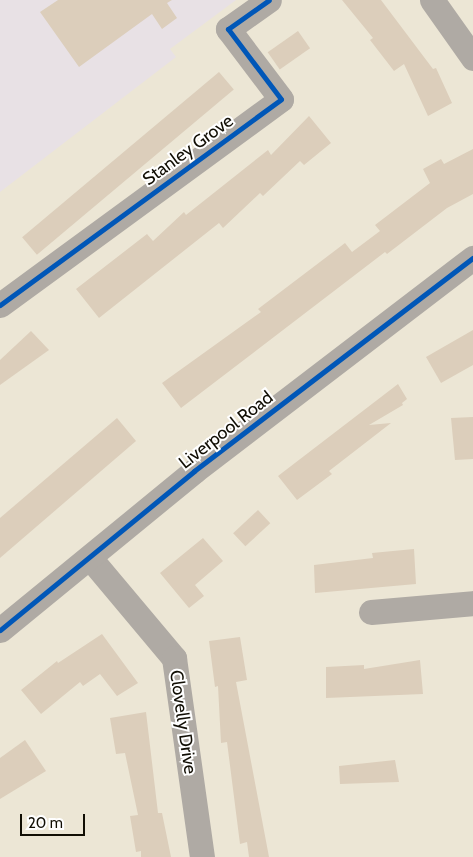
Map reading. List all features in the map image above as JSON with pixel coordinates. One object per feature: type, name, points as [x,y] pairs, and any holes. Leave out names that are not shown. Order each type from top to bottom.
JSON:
[{"type":"street","name":"Stanley Grove","points":[[0,304],[281,99],[228,29],[270,0]]},
{"type":"street","points":[[432,0],[473,58]]},
{"type":"street","name":"Liverpool Road","points":[[0,630],[194,471],[473,258]]},
{"type":"street","name":"Clovelly Drive","points":[[90,558],[174,658],[202,857]]},
{"type":"street","points":[[371,612],[473,603]]},
{"type":"shaded area","points":[[0,0],[236,0],[170,49],[176,57],[0,192]]},
{"type":"building","points":[[58,0],[172,0],[167,3],[177,18],[162,29],[152,14],[79,67],[40,12]]},
{"type":"building","points":[[342,0],[381,0],[433,69],[436,68],[452,103],[428,116],[404,64],[394,71],[370,40],[373,38]]},
{"type":"building","points":[[298,31],[310,48],[280,69],[268,52]]},
{"type":"building","points":[[219,72],[234,90],[37,255],[22,237]]},
{"type":"building","points":[[309,116],[331,143],[304,165],[300,161],[263,196],[260,193],[223,228],[219,223],[99,318],[76,289],[147,234],[153,241],[184,212],[186,215],[268,150],[271,155]]},
{"type":"building","points":[[473,149],[473,194],[447,208],[387,254],[385,252],[181,408],[162,383],[261,312],[258,309],[345,243],[352,252],[380,231],[375,225],[430,183],[423,169],[441,159],[444,164]]},
{"type":"building","points":[[473,330],[473,365],[441,383],[426,357]]},
{"type":"building","points":[[31,331],[49,350],[0,385],[0,360]]},
{"type":"building","points":[[398,384],[407,399],[402,403],[403,405],[369,425],[391,423],[329,471],[332,474],[297,500],[278,476]]},
{"type":"building","points":[[473,417],[473,459],[455,460],[451,418]]},
{"type":"building","points":[[117,418],[136,441],[0,558],[0,518]]},
{"type":"building","points":[[258,510],[270,523],[245,546],[233,533]]},
{"type":"building","points":[[203,538],[223,561],[195,585],[204,596],[189,608],[160,573]]},
{"type":"building","points":[[414,549],[416,584],[315,593],[314,565],[373,558],[372,553]]},
{"type":"building","points":[[102,634],[138,683],[117,696],[100,674],[83,686],[80,682],[41,714],[21,690],[57,661],[58,663]]},
{"type":"building","points":[[240,637],[247,680],[236,682],[269,857],[249,857],[247,842],[240,844],[227,742],[221,743],[218,686],[215,687],[209,641]]},
{"type":"building","points":[[420,660],[423,694],[326,698],[326,667],[364,665],[364,669]]},
{"type":"building","points":[[146,712],[158,813],[162,813],[171,857],[141,857],[141,851],[136,852],[130,816],[138,815],[125,753],[116,754],[110,718]]},
{"type":"building","points":[[25,740],[46,771],[0,799],[0,758]]},
{"type":"building","points":[[395,760],[399,782],[340,784],[339,766]]},
{"type":"cycle path","points":[[0,305],[281,99],[228,29],[269,0]]},
{"type":"cycle path","points":[[0,630],[194,471],[473,258]]}]
